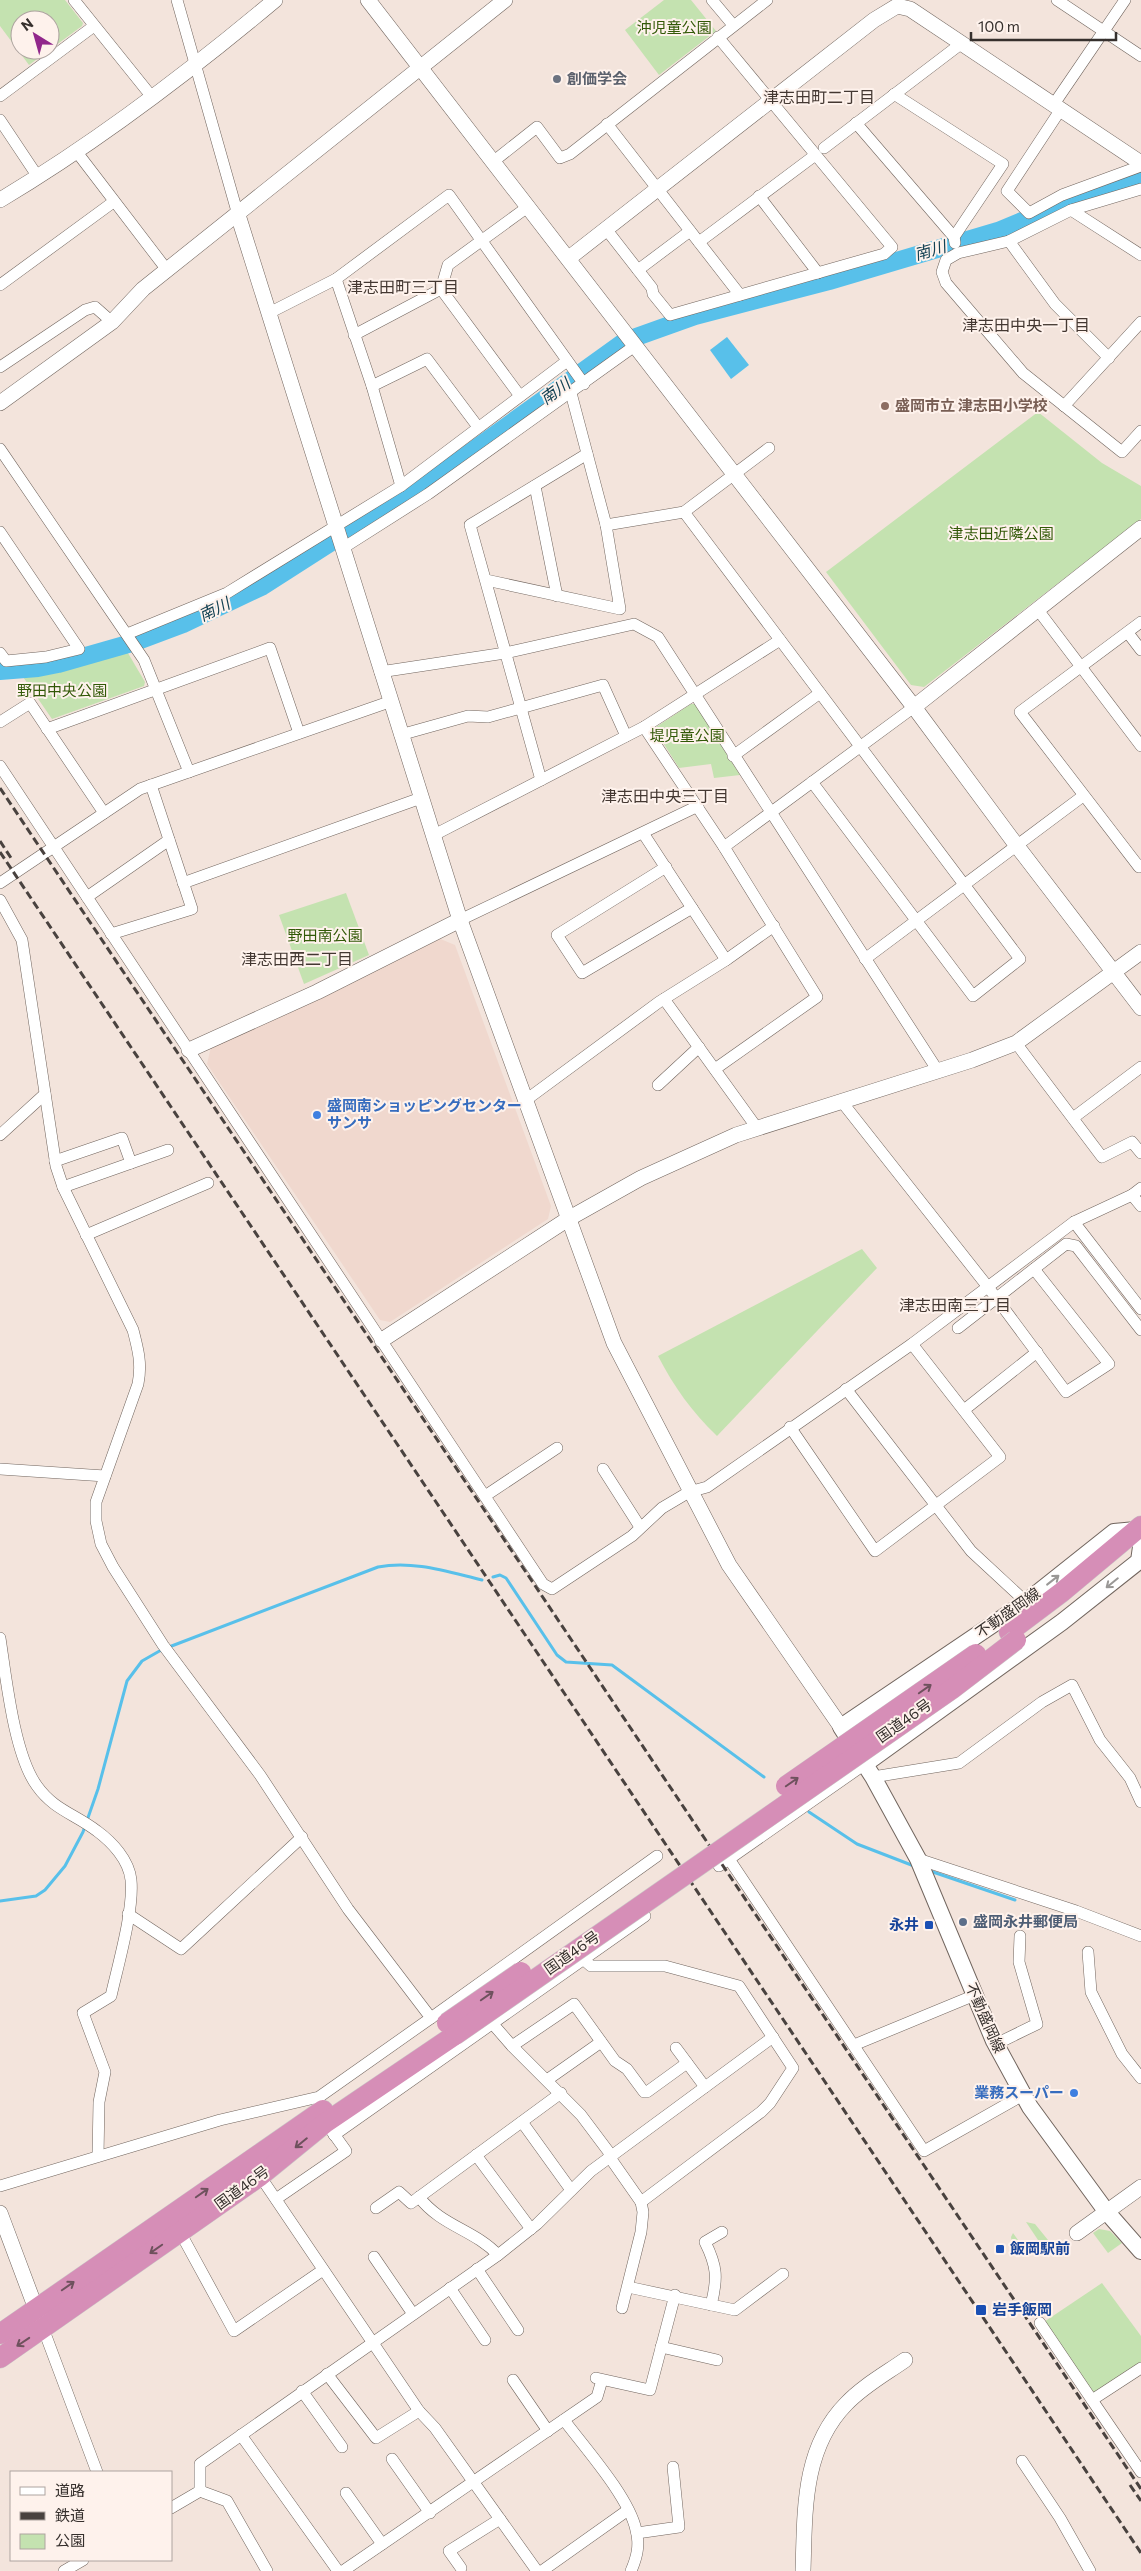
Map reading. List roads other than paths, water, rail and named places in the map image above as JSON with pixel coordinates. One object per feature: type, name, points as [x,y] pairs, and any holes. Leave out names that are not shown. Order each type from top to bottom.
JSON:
[{"type":"highway","name":"国道46号","points":[[0,2358],[260,2176],[327,2123],[444,2025],[952,1689],[1013,1636],[1140,1537]]},
{"type":"highway","name":"国道46号","points":[[0,2334],[327,2123]]},
{"type":"main road","name":"不動盛岡線","points":[[1140,1537],[1114,1532],[1026,1602],[841,1727],[869,1770],[921,1865],[974,1995],[996,2044],[1023,2094],[1106,2211],[1141,2251]]},
{"type":"main road","points":[[869,1770],[1139,1561],[1140,1537]]},
{"type":"street","points":[[74,0],[152,97]]},
{"type":"street","points":[[176,0],[197,65],[238,215],[336,525],[380,672],[460,920],[614,1343],[689,1492],[729,1566],[841,1727]]},
{"type":"street","points":[[0,200],[76,151],[197,65],[275,0]]},
{"type":"street","points":[[368,0],[494,160],[914,707],[1141,1008]]},
{"type":"street","points":[[0,403],[112,322],[143,289],[421,69],[505,0]]},
{"type":"street","points":[[712,0],[733,26]]},
{"type":"street","points":[[494,160],[537,127],[560,158],[570,154],[767,0]]},
{"type":"street","points":[[1057,0],[1141,56]]},
{"type":"street","points":[[1007,191],[1104,31],[1126,0]]},
{"type":"street","points":[[569,258],[874,20],[897,6],[905,4],[1141,164]]},
{"type":"street","points":[[0,96],[94,26]]},
{"type":"street","points":[[606,229],[670,315],[884,254],[892,248],[814,156],[718,37]]},
{"type":"street","points":[[824,148],[962,43]]},
{"type":"street","points":[[894,94],[1003,164],[946,260],[942,272],[946,283],[1023,373],[1122,452],[1141,431]]},
{"type":"street","points":[[0,120],[38,177]]},
{"type":"street","points":[[856,123],[956,245]]},
{"type":"street","points":[[607,124],[740,295]]},
{"type":"street","points":[[76,151],[168,270]]},
{"type":"street","points":[[699,242],[814,156]]},
{"type":"street","points":[[995,176],[1029,213],[1062,195],[1141,164]]},
{"type":"street","points":[[956,245],[1009,241],[1071,210],[1141,189]]},
{"type":"street","points":[[269,312],[336,279],[449,195],[584,384]]},
{"type":"street","points":[[759,196],[818,273]]},
{"type":"street","points":[[0,285],[112,203]]},
{"type":"street","points":[[354,334],[441,289],[448,265],[529,206]]},
{"type":"street","points":[[1071,210],[1141,255]]},
{"type":"street","points":[[638,270],[690,231]]},
{"type":"street","points":[[1009,241],[1055,304],[1108,358]]},
{"type":"street","points":[[336,279],[372,386],[401,486]]},
{"type":"street","points":[[441,289],[520,396]]},
{"type":"street","points":[[0,367],[85,310],[94,307],[112,322]]},
{"type":"street","points":[[1064,406],[1141,322]]},
{"type":"street","points":[[343,548],[428,494],[636,345]]},
{"type":"street","points":[[372,386],[427,359],[478,427]]},
{"type":"street","points":[[127,634],[227,593],[401,486],[567,361]]},
{"type":"street","points":[[486,580],[620,609],[606,525],[571,393]]},
{"type":"street","points":[[606,525],[684,512],[769,448]]},
{"type":"street","points":[[0,449],[144,660],[158,689],[189,772]]},
{"type":"street","points":[[541,780],[470,525],[587,454]]},
{"type":"street","points":[[535,486],[557,596]]},
{"type":"street","points":[[684,512],[1020,959],[973,996],[812,782]]},
{"type":"street","points":[[724,847],[914,707],[1141,528]]},
{"type":"street","points":[[0,532],[79,649],[46,657],[6,661],[0,653]]},
{"type":"street","points":[[1038,610],[1141,746]]},
{"type":"street","points":[[1141,622],[1020,712],[1083,796],[1139,867],[1141,866]]},
{"type":"street","points":[[380,672],[506,653],[634,624],[658,637],[694,696],[938,1071]]},
{"type":"street","points":[[1128,633],[1141,650]]},
{"type":"street","points":[[434,835],[644,727],[780,640]]},
{"type":"street","points":[[47,729],[270,648],[299,733]]},
{"type":"street","points":[[400,735],[468,716],[488,717],[603,685],[626,736]]},
{"type":"street","points":[[733,756],[820,693]]},
{"type":"street","points":[[0,883],[140,789],[390,702]]},
{"type":"street","points":[[0,722],[30,703],[104,813]]},
{"type":"street","points":[[644,727],[698,806],[774,926],[816,997],[715,1069]]},
{"type":"street","points":[[0,766],[543,1584],[552,1588],[632,1536],[662,1508],[689,1492],[707,1487],[790,1427],[912,1344],[1074,1222],[1137,1192],[1141,1206]]},
{"type":"street","points":[[111,934],[192,909],[150,785]]},
{"type":"street","points":[[865,959],[1083,796]]},
{"type":"street","points":[[183,883],[421,798]]},
{"type":"street","points":[[189,1050],[317,992],[460,920],[698,806]]},
{"type":"street","points":[[643,833],[726,960]]},
{"type":"street","points":[[87,897],[169,840]]},
{"type":"street","points":[[666,867],[557,935],[582,973],[692,908]]},
{"type":"street","points":[[0,900],[22,940],[55,1161],[63,1188],[133,1330],[139,1351],[141,1368],[96,1502],[96,1521],[101,1544],[113,1567],[165,1648],[260,1776],[348,1909],[444,2025]]},
{"type":"street","points":[[526,1100],[664,999],[726,960],[774,926]]},
{"type":"street","points":[[382,1340],[568,1219],[650,1174],[712,1145],[757,1128],[938,1071],[1016,1043],[1141,952]]},
{"type":"street","points":[[664,999],[757,1128]]},
{"type":"street","points":[[1016,1043],[1102,1157],[1132,1142],[1141,1153]]},
{"type":"street","points":[[658,1085],[699,1047]]},
{"type":"street","points":[[1073,1118],[1141,1067]]},
{"type":"street","points":[[0,1135],[45,1094]]},
{"type":"street","points":[[842,1102],[996,1298],[1066,1392],[1109,1364],[1034,1270]]},
{"type":"street","points":[[55,1161],[122,1138],[131,1163]]},
{"type":"street","points":[[63,1188],[168,1150]]},
{"type":"street","points":[[86,1235],[208,1183]]},
{"type":"street","points":[[1074,1222],[1141,1309]]},
{"type":"street","points":[[958,1328],[1066,1244],[1076,1246],[1141,1330]]},
{"type":"street","points":[[790,1427],[874,1551],[1000,1457],[912,1344]]},
{"type":"street","points":[[964,1410],[1037,1352]]},
{"type":"street","points":[[846,1389],[971,1551],[1026,1602]]},
{"type":"street","points":[[485,1496],[557,1448]]},
{"type":"street","points":[[0,1469],[105,1476]]},
{"type":"street","points":[[603,1469],[640,1527]]},
{"type":"street","points":[[0,1638],[22,1752],[35,1784],[53,1805],[108,1840],[126,1863],[131,1879],[128,1914],[112,1996],[83,2012],[105,2072],[99,2102],[98,2156]]},
{"type":"street","points":[[719,1866],[869,1770],[959,1763],[1042,1702],[1072,1685],[1100,1740],[1130,1778],[1141,1802]]},
{"type":"street","points":[[128,1914],[181,1949],[302,1837]]},
{"type":"street","points":[[0,2186],[220,2120],[299,2104],[318,2098],[444,2025],[657,1856]]},
{"type":"street","points":[[729,1859],[924,2151],[1023,2094]]},
{"type":"street","points":[[921,1865],[1076,1911],[1141,1936]]},
{"type":"street","points":[[327,2123],[492,2023],[646,1916]]},
{"type":"street","points":[[996,2044],[1036,2024],[1019,1962],[1020,1936]]},
{"type":"street","points":[[1088,1952],[1091,1992],[1122,2054],[1141,2078]]},
{"type":"street","points":[[583,1959],[591,1966],[664,1966],[739,1986],[793,2068],[770,2103],[641,2202]]},
{"type":"street","points":[[854,2045],[974,1995]]},
{"type":"street","points":[[512,2046],[574,2004],[616,2061],[627,2069],[644,2092],[647,2092],[687,2063]]},
{"type":"street","points":[[492,2023],[512,2046],[581,2114],[641,2202],[643,2222],[622,2308]]},
{"type":"street","points":[[200,2491],[200,2464],[498,2255],[530,2229],[610,2156],[773,2036]]},
{"type":"street","points":[[547,2080],[601,2042]]},
{"type":"street","points":[[676,2048],[705,2086]]},
{"type":"street","points":[[376,2208],[399,2192],[409,2202],[419,2197],[561,2093]]},
{"type":"street","points":[[276,2199],[346,2150],[327,2123],[309,2105],[299,2104]]},
{"type":"street","points":[[522,2122],[571,2190]]},
{"type":"street","points":[[476,2155],[530,2229]]},
{"type":"street","points":[[260,2176],[418,2411],[435,2428],[537,2571]]},
{"type":"street","points":[[1077,2233],[1141,2187]]},
{"type":"street","points":[[419,2197],[432,2213],[485,2244],[498,2255]]},
{"type":"street","points":[[0,2213],[97,2471]]},
{"type":"street","points":[[180,2232],[234,2331],[323,2270]]},
{"type":"street","points":[[711,2304],[716,2286],[716,2263],[705,2242],[722,2232]]},
{"type":"street","points":[[374,2257],[413,2314]]},
{"type":"street","points":[[477,2269],[518,2330]]},
{"type":"street","points":[[628,2287],[735,2310],[783,2274]]},
{"type":"street","points":[[450,2288],[485,2340]]},
{"type":"street","points":[[344,2571],[597,2397],[599,2379],[650,2390],[675,2296]]},
{"type":"street","points":[[1040,2323],[1141,2472]]},
{"type":"street","points":[[661,2347],[717,2360]]},
{"type":"street","points":[[803,2571],[808,2484],[812,2462],[823,2436],[847,2403],[905,2360]]},
{"type":"street","points":[[1092,2400],[1141,2368]]},
{"type":"street","points":[[327,2374],[376,2438],[418,2411]]},
{"type":"street","points":[[513,2380],[548,2431]]},
{"type":"street","points":[[302,2391],[342,2447]]},
{"type":"street","points":[[564,2420],[628,2510],[637,2533],[638,2555],[631,2571]]},
{"type":"street","points":[[241,2435],[338,2571]]},
{"type":"street","points":[[392,2459],[430,2512]]},
{"type":"street","points":[[1022,2461],[1060,2518],[1090,2571]]},
{"type":"street","points":[[637,2533],[679,2527],[673,2467]]},
{"type":"street","points":[[172,2507],[200,2491]]},
{"type":"street","points":[[200,2491],[226,2501],[267,2571]]},
{"type":"street","points":[[346,2493],[382,2544]]},
{"type":"street","points":[[542,2571],[628,2510]]},
{"type":"street","points":[[461,2568],[450,2550],[500,2519]]},
{"type":"street","points":[[64,2571],[81,2561]]},
{"type":"water","points":[[727,337],[749,365],[731,379],[710,350]]},
{"type":"waterway","name":"南川","points":[[0,671],[38,668],[58,664],[135,642],[183,624],[263,586],[461,459],[625,341],[695,316],[829,281],[998,231],[1080,197],[1141,176]]},
{"type":"waterway","points":[[169,1647],[378,1567],[391,1565],[417,1566],[482,1580]]},
{"type":"waterway","points":[[493,1577],[500,1575],[506,1578],[557,1655],[566,1662],[612,1665],[764,1777]]},
{"type":"waterway","points":[[0,1901],[36,1896],[45,1890],[65,1866],[83,1832],[98,1789],[127,1681],[142,1661],[163,1649]]},
{"type":"waterway","points":[[809,1812],[857,1844],[914,1866]]},
{"type":"waterway","points":[[930,1871],[1015,1900]]},
{"type":"railway","points":[[0,788],[1141,2489]]},
{"type":"railway","points":[[0,841],[11,858]]},
{"type":"railway","points":[[0,852],[1141,2553]]},
{"type":"railway","points":[[1130,2485],[1141,2501]]},
{"type":"place","name":"創価学会","points":[[557,79]]},
{"type":"place","name":"盛岡市立 津志田小学校","points":[[885,406]]},
{"type":"place","name":"盛岡南ショッピングセンター サンサ","points":[[317,1115]]},
{"type":"place","name":"盛岡永井郵便局","points":[[963,1922]]},
{"type":"place","name":"永井","points":[[929,1925]]},
{"type":"place","name":"業務スーパー","points":[[1074,2093]]},
{"type":"place","name":"飯岡駅前","points":[[1000,2249]]},
{"type":"place","name":"岩手飯岡","points":[[981,2310]]},
{"type":"district","name":"津志田町二丁目","points":[[819,97]]},
{"type":"district","name":"津志田町三丁目","points":[[403,287]]},
{"type":"district","name":"津志田中央一丁目","points":[[1026,325]]},
{"type":"district","name":"津志田中央三丁目","points":[[665,796]]},
{"type":"district","name":"津志田西二丁目","points":[[297,959]]},
{"type":"district","name":"津志田南三丁目","points":[[955,1305]]},
{"type":"park label","name":"沖児童公園","points":[[674,28]]},
{"type":"park label","name":"津志田近隣公園","points":[[1001,534]]},
{"type":"park label","name":"野田中央公園","points":[[62,691]]},
{"type":"park label","name":"堤児童公園","points":[[687,736]]},
{"type":"park label","name":"野田南公園","points":[[325,936]]}]
